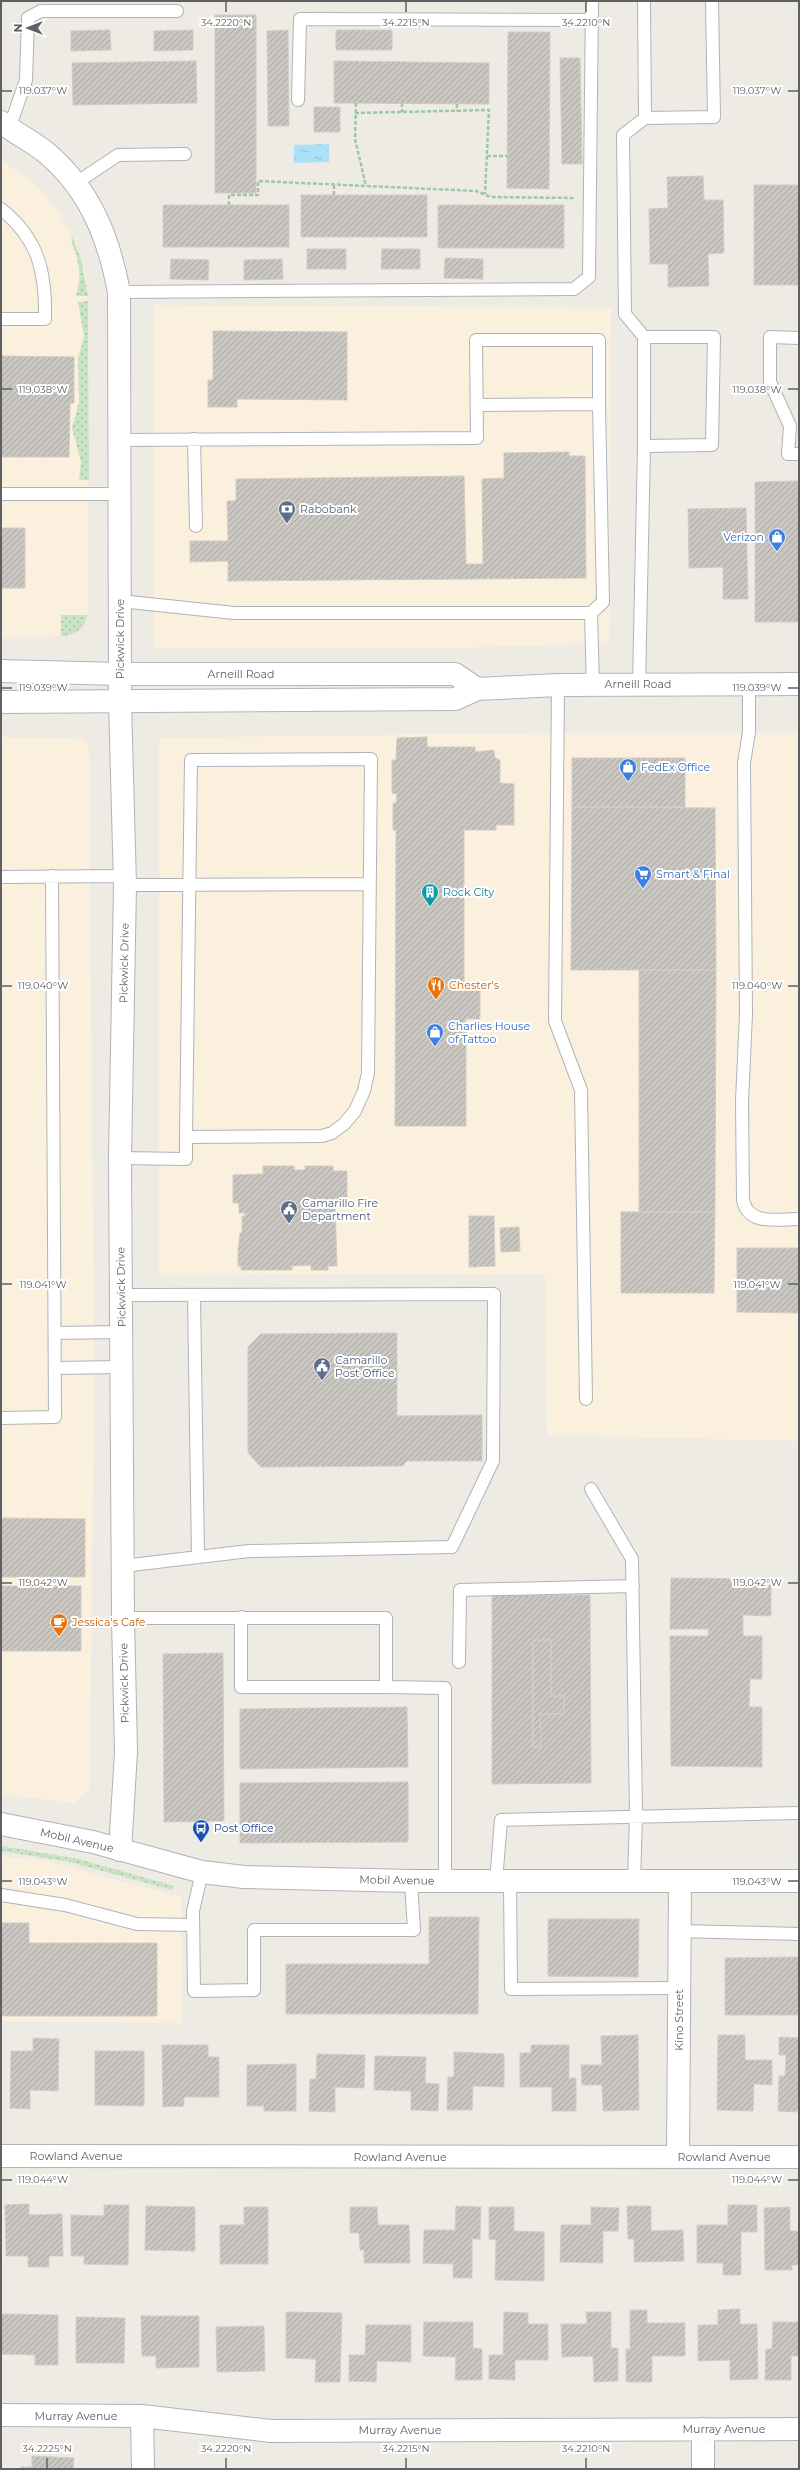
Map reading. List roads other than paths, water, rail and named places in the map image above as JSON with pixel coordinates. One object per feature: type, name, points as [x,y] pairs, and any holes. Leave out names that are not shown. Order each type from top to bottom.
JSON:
[{"type":"street","name":"Pickwick Drive","points":[[5,125],[48,154],[76,183],[99,220],[107,238],[119,292],[120,702],[125,880],[120,1158],[123,1618],[126,1752],[120,1850]]},
{"type":"street","name":"Arneill Road","points":[[1,672],[120,674],[456,674],[477,689]]},
{"type":"street","name":"Arneill Road","points":[[1,702],[456,699],[477,689],[558,684],[799,684]]},
{"type":"street","name":"Mobil Avenue","points":[[1,1824],[58,1834],[202,1872],[244,1877],[411,1881],[799,1881]]},
{"type":"street","name":"Kino Street","points":[[678,2157],[680,1882]]},
{"type":"street","name":"Rowland Avenue","points":[[1,2156],[799,2157]]},
{"type":"street","name":"Murray Avenue","points":[[1,2415],[142,2416],[271,2431],[799,2429]]},
{"type":"street","points":[[142,2416],[143,2469]]},
{"type":"street","points":[[703,2429],[703,2469]]},
{"type":"lane","points":[[119,292],[574,289],[589,277],[592,1]]},
{"type":"lane","points":[[644,1],[645,118]]},
{"type":"lane","points":[[639,684],[644,446],[644,337],[625,314],[622,135],[645,118],[714,117],[712,1]]},
{"type":"lane","points":[[5,125],[26,80],[28,18],[41,11],[177,11]]},
{"type":"lane","points":[[298,100],[300,19],[592,20]]},
{"type":"lane","points":[[76,183],[118,155],[185,154]]},
{"type":"lane","points":[[1,209],[18,225],[31,243],[43,273],[46,289],[45,319],[1,319]]},
{"type":"lane","points":[[644,337],[714,337],[712,445],[644,446]]},
{"type":"lane","points":[[799,338],[770,337],[770,382],[790,426],[788,454],[799,454]]},
{"type":"lane","points":[[120,440],[477,438],[476,340],[599,340],[603,602],[591,613],[234,613],[120,601]]},
{"type":"lane","points":[[477,405],[599,404]]},
{"type":"lane","points":[[194,439],[196,526]]},
{"type":"lane","points":[[1,494],[120,494]]},
{"type":"lane","points":[[591,613],[593,684]]},
{"type":"lane","points":[[558,684],[555,1021],[581,1090],[586,1399]]},
{"type":"lane","points":[[749,684],[749,732],[744,763],[746,1014],[742,1082],[743,1200],[748,1212],[758,1218],[799,1219]]},
{"type":"lane","points":[[120,1158],[186,1159],[186,1137],[190,885],[191,760],[371,759],[368,1073],[364,1091],[352,1116],[337,1130],[322,1136],[186,1137]]},
{"type":"lane","points":[[1,1418],[55,1417],[52,876]]},
{"type":"lane","points":[[1,877],[52,876],[190,885],[370,884]]},
{"type":"lane","points":[[121,1295],[494,1294],[493,1460],[452,1547],[248,1551],[123,1566]]},
{"type":"lane","points":[[194,1296],[198,1556]]},
{"type":"lane","points":[[55,1333],[122,1332]]},
{"type":"lane","points":[[55,1368],[121,1367]]},
{"type":"lane","points":[[591,1490],[632,1559],[636,1815],[634,1882]]},
{"type":"lane","points":[[459,1662],[460,1590],[633,1586]]},
{"type":"lane","points":[[241,1617],[241,1687],[445,1688],[445,1880]]},
{"type":"lane","points":[[123,1618],[386,1618],[386,1687]]},
{"type":"lane","points":[[679,1988],[511,1989],[503,1881],[501,1820],[636,1815],[799,1813]]},
{"type":"lane","points":[[202,1872],[193,1912],[194,1991],[254,1990],[254,1930],[414,1930],[411,1881]]},
{"type":"lane","points":[[1,1895],[65,1905],[137,1924],[193,1925]]},
{"type":"lane","points":[[679,1932],[796,1934]]},
{"type":"water","points":[[329,144],[329,162],[294,163],[294,145]]},
{"type":"place","name":"Rabobank","points":[[287,524]]},
{"type":"place","name":"Verizon","points":[[777,552]]},
{"type":"place","name":"FedEx Office","points":[[628,782]]},
{"type":"place","name":"Smart & Final","points":[[643,889]]},
{"type":"place","name":"Rock City","points":[[430,907]]},
{"type":"place","name":"Chester's","points":[[436,1000]]},
{"type":"place","name":"Charlies House of Tattoo","points":[[435,1047]]},
{"type":"place","name":"Camarillo Fire Department","points":[[289,1224]]},
{"type":"place","name":"Camarillo Post Office","points":[[322,1381]]},
{"type":"place","name":"Jessica's Cafe","points":[[59,1637]]},
{"type":"place","name":"Post Office","points":[[201,1843]]}]
